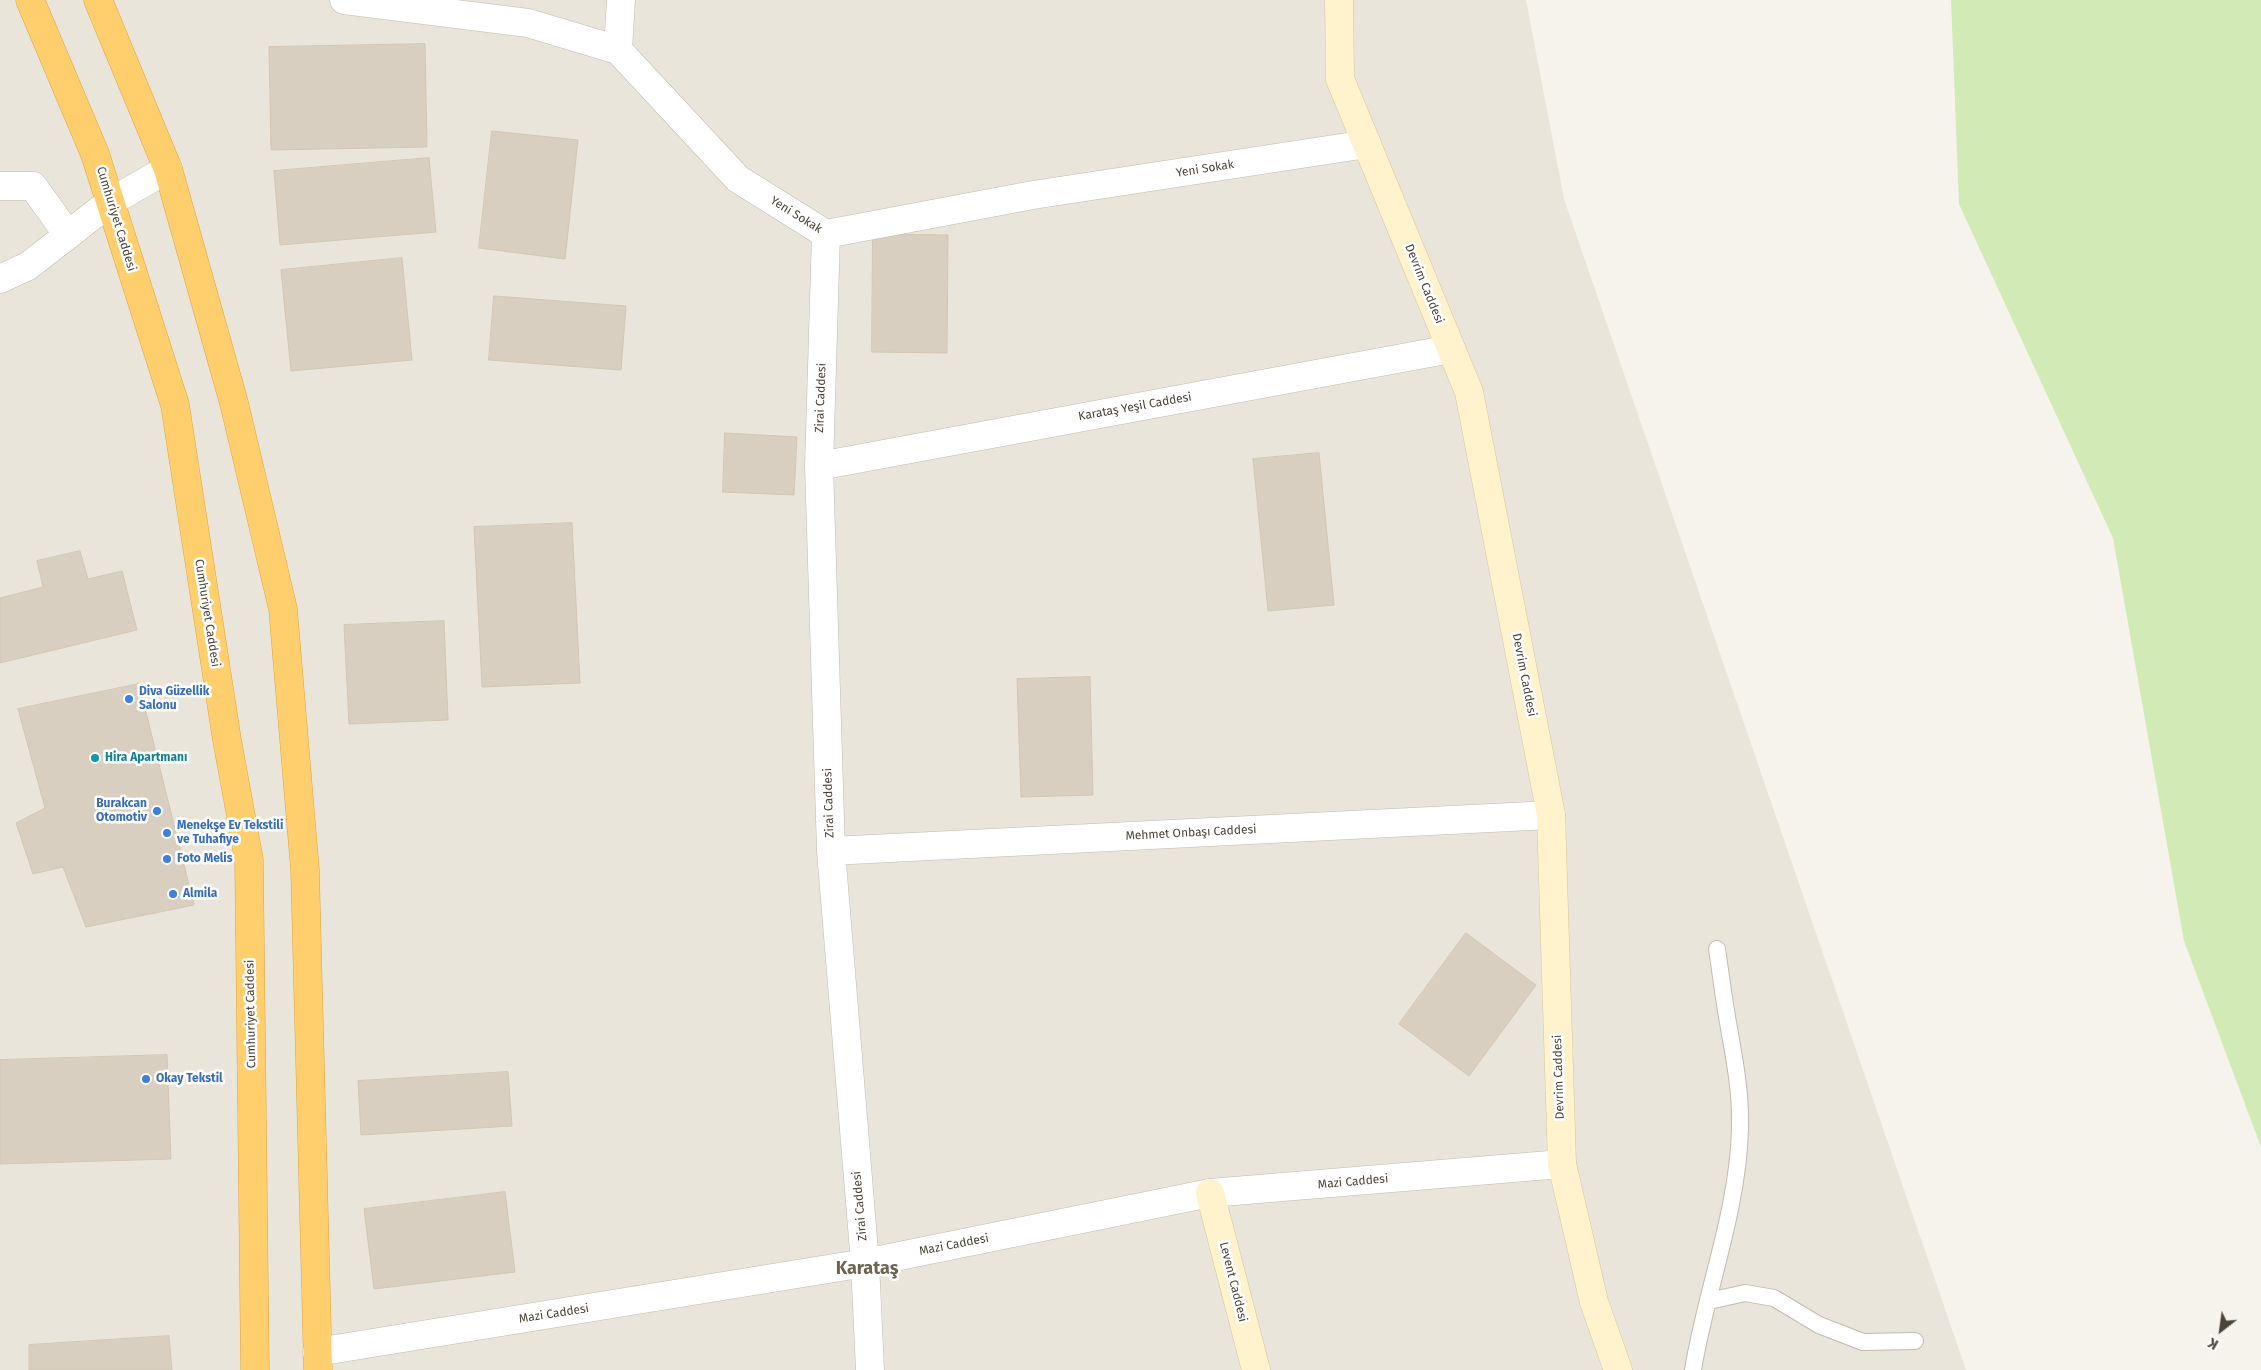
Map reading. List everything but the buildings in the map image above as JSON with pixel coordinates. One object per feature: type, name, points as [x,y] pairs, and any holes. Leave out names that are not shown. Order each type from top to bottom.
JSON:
[{"type":"highway","name":"Cumhuriyet Caddesi","points":[[30,0],[95,154],[175,405],[227,740],[249,860],[255,1370]]},
{"type":"highway","points":[[98,0],[168,169],[234,403],[283,609],[305,870],[318,1361]]},
{"type":"street","points":[[344,0],[528,23],[618,50],[620,0]]},
{"type":"street","name":"Devrim Caddesi","points":[[1339,0],[1340,79],[1469,392],[1551,815],[1562,1164],[1594,1302],[1618,1370]]},
{"type":"street","name":"Yeni Sokak","points":[[618,50],[738,179],[826,234],[1033,195],[1367,144]]},
{"type":"street","points":[[0,279],[28,266],[110,202],[168,169]]},
{"type":"street","points":[[0,186],[33,186],[68,235]]},
{"type":"street","name":"Zirai Caddesi","points":[[826,234],[819,466],[831,851],[865,1264],[870,1370]]},
{"type":"street","name":"Karataş Yeşil Caddesi","points":[[819,466],[1451,349]]},
{"type":"street","name":"Mehmet Onbaşı Caddesi","points":[[831,851],[1551,815]]},
{"type":"street","name":"Mazi Caddesi","points":[[318,1361],[865,1264],[1210,1193],[1562,1164]]},
{"type":"street","name":"Levent Caddesi","points":[[1210,1193],[1256,1370]]},
{"type":"lane","points":[[1693,1370],[1698,1335],[1709,1301],[1731,1195],[1738,1157],[1740,1129],[1740,1095],[1736,1061],[1728,1028],[1717,949]]},
{"type":"lane","points":[[1709,1301],[1745,1293],[1774,1298],[1819,1325],[1863,1342],[1915,1341]]},
{"type":"shaded area","points":[[0,0],[1526,0],[1564,199],[1966,1370],[0,1370]]},
{"type":"green space","points":[[1951,0],[2261,0],[2261,1147],[2184,941],[2113,538],[1959,204]]},
{"type":"place","name":"Diva Güzellik Salonu","points":[[129,699]]},
{"type":"place","name":"Hira Apartmanı","points":[[95,758]]},
{"type":"place","name":"Burakcan Otomotiv","points":[[157,811]]},
{"type":"place","name":"Menekşe Ev Tekstili ve Tuhafiye","points":[[167,833]]},
{"type":"place","name":"Foto Melis","points":[[167,859]]},
{"type":"place","name":"Almila","points":[[173,894]]},
{"type":"place","name":"Okay Tekstil","points":[[146,1079]]},
{"type":"district","name":"Karataş","points":[[867,1269]]}]
